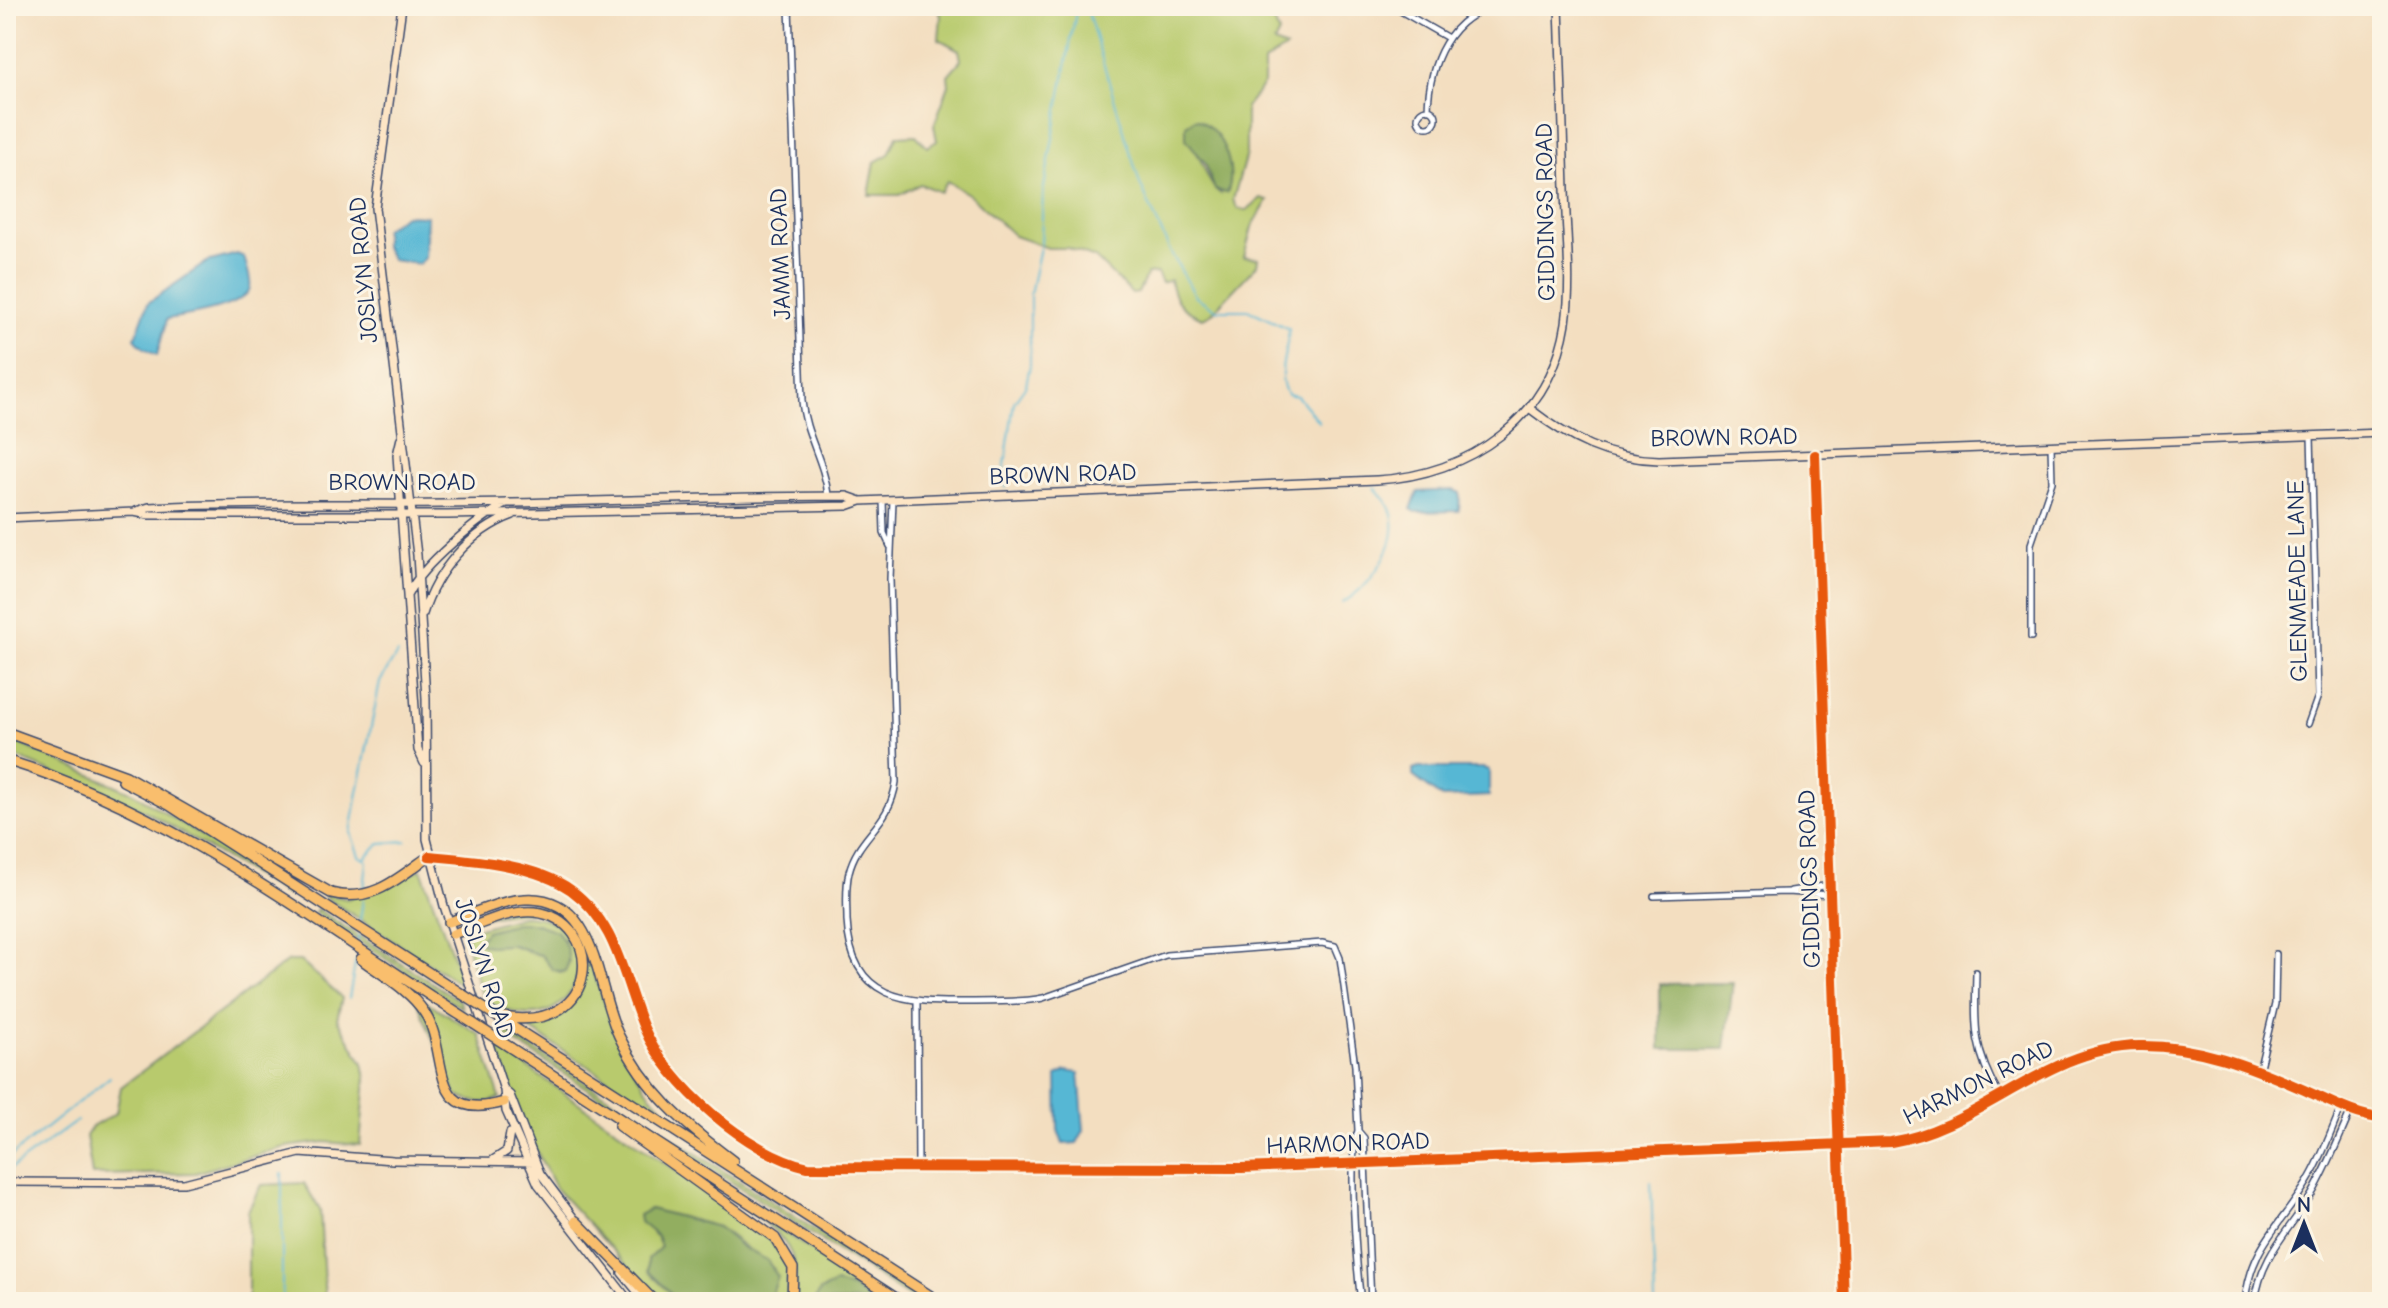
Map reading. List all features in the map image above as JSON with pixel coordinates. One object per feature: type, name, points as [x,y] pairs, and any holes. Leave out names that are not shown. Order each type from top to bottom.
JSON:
[{"type":"highway","points":[[6,732],[96,766],[169,805],[301,884],[325,905],[940,1302]]},
{"type":"highway","points":[[6,760],[84,790],[166,829],[288,902],[578,1094],[775,1238],[793,1268],[792,1302]]},
{"type":"highway","points":[[301,884],[350,897],[375,892],[429,856]]},
{"type":"highway","points":[[449,922],[523,899],[550,902],[570,913],[584,930],[618,1035],[645,1081],[672,1113],[746,1175]]},
{"type":"highway","points":[[453,934],[511,915],[536,912],[558,920],[575,937],[583,969],[579,987],[568,1004],[540,1020],[495,1015]]},
{"type":"highway","points":[[342,940],[426,1014],[434,1031],[442,1079],[452,1096],[477,1107],[505,1107]]},
{"type":"highway","points":[[578,1094],[902,1302]]},
{"type":"highway","points":[[576,1221],[655,1302]]},
{"type":"main road","name":"JOSLYN ROAD","points":[[402,6],[375,208],[413,514],[428,749],[424,763],[429,856],[504,1090],[505,1107],[556,1212],[630,1302]]},
{"type":"main road","name":"GIDDINGS ROAD","points":[[1529,408],[1556,361],[1567,313],[1559,6]]},
{"type":"main road","name":"BROWN ROAD","points":[[6,518],[134,512],[193,515],[413,514],[847,506],[861,501],[1406,478],[1444,469],[1476,455],[1500,438],[1529,408],[1578,441],[1630,458],[1665,460],[2382,433]]},
{"type":"main road","name":"JOSLYN ROAD","points":[[402,436],[397,455],[400,503],[418,750],[424,763]]},
{"type":"main road","name":"GIDDINGS ROAD","points":[[1815,455],[1844,1302]]},
{"type":"main road","name":"BROWN ROAD","points":[[134,512],[149,507],[257,502],[412,504],[715,496],[847,496],[861,501]]},
{"type":"main road","points":[[644,508],[648,501],[698,500],[715,496]]},
{"type":"main road","points":[[825,506],[828,496]]},
{"type":"main road","points":[[257,502],[258,513],[268,506],[330,506],[345,502]]},
{"type":"main road","points":[[193,515],[220,508],[251,507],[257,502]]},
{"type":"main road","points":[[407,600],[418,579],[489,513],[509,502]]},
{"type":"main road","points":[[421,620],[440,572],[487,528],[523,512]]},
{"type":"main road","name":"HARMON ROAD","points":[[429,856],[537,874],[556,881],[586,903],[609,932],[635,1007],[659,1056],[701,1102],[762,1149],[808,1167],[1242,1168],[1891,1142],[1920,1136],[2049,1068],[2111,1048],[2171,1047],[2232,1060],[2352,1109],[2382,1118]]},
{"type":"main road","name":"JOSLYN ROAD","points":[[504,1090],[510,1095],[530,1162],[646,1302]]},
{"type":"main road","points":[[491,1161],[509,1147],[505,1107]]},
{"type":"main road","points":[[6,1182],[184,1183],[300,1153],[402,1160],[530,1162]]},
{"type":"street","name":"JAMM ROAD","points":[[789,6],[803,412],[826,475],[828,496]]},
{"type":"street","points":[[1392,6],[1448,38]]},
{"type":"street","points":[[1428,110],[1432,77],[1448,38],[1471,15],[1499,6]]},
{"type":"street","name":"GLENMEADE LANE","points":[[2308,724],[2318,696],[2311,436]]},
{"type":"street","points":[[2031,637],[2030,554],[2052,482],[2051,445]]},
{"type":"street","points":[[883,500],[884,533],[890,547]]},
{"type":"street","points":[[893,500],[890,547],[896,782],[889,812],[860,848],[849,873],[848,943],[859,970],[886,993],[917,1002],[1035,1000],[1175,953],[1329,944],[1338,952],[1342,968],[1355,1066],[1358,1131],[1354,1139],[1354,1163],[1361,1302]]},
{"type":"street","points":[[1788,892],[1830,885]]},
{"type":"street","points":[[1654,896],[1788,892],[1830,895]]},
{"type":"street","points":[[2259,1071],[2275,1004],[2276,954]]},
{"type":"street","points":[[1976,972],[1974,1029],[1982,1062],[1999,1095]]},
{"type":"street","points":[[917,1002],[918,1168]]},
{"type":"street","points":[[2245,1302],[2249,1274],[2259,1250],[2308,1181],[2343,1105]]},
{"type":"street","points":[[2255,1302],[2263,1265],[2318,1183],[2352,1109]]},
{"type":"street","points":[[1358,1131],[1364,1138],[1371,1302]]},
{"type":"green space","points":[[937,6],[1267,6],[1279,33],[1274,43],[1286,48],[1264,62],[1264,84],[1246,107],[1246,154],[1233,200],[1238,209],[1247,210],[1261,198],[1268,200],[1252,227],[1244,257],[1258,258],[1257,265],[1211,314],[1203,318],[1180,304],[1170,280],[1162,283],[1157,273],[1147,274],[1138,293],[1132,294],[1095,258],[1068,248],[1048,248],[1014,236],[970,195],[947,181],[940,192],[920,184],[899,195],[869,195],[875,162],[889,154],[897,136],[916,135],[927,147],[937,141],[934,125],[949,85],[948,75],[961,60],[959,50],[939,39],[941,16]],"holes":[[[1188,142],[1221,142],[1228,163],[1221,194],[1211,183],[1198,154]]]},
{"type":"green space","points":[[1195,119],[1213,130],[1225,150],[1230,172],[1227,193],[1215,190],[1205,163],[1186,139],[1186,125]]},
{"type":"green space","points":[[6,738],[133,793],[290,891],[287,895],[145,811],[6,753]]},
{"type":"green space","points":[[421,869],[464,986],[325,897],[326,894],[347,899]]},
{"type":"green space","points":[[532,904],[550,908],[576,927],[625,1056],[652,1096],[678,1124],[522,1024],[557,1014],[574,1000],[578,989],[580,941],[543,910],[477,918]]},
{"type":"green space","points":[[317,909],[460,1001],[462,1008],[315,913]]},
{"type":"green space","points":[[522,916],[552,922],[570,938],[578,959],[576,981],[564,1000],[544,1012],[517,1013],[483,998],[466,943],[469,931]],"holes":[[[564,939],[569,962],[565,972],[560,973],[541,955],[509,944]]]},
{"type":"green space","points":[[516,923],[534,923],[557,931],[567,951],[565,972],[553,970],[541,955],[518,946],[489,946],[478,941],[486,931]]},
{"type":"green space","points":[[288,961],[300,961],[342,998],[337,1019],[363,1063],[366,1078],[360,1145],[324,1142],[285,1147],[195,1173],[92,1175],[86,1136],[92,1127],[116,1113],[121,1087]]},
{"type":"green space","points":[[1733,983],[1725,1049],[1660,1049],[1660,984]]},
{"type":"green space","points":[[414,994],[479,1034],[500,1098],[478,1102],[456,1095]]},
{"type":"green space","points":[[501,1028],[927,1302],[917,1302],[503,1034]]},
{"type":"green space","points":[[497,1046],[768,1235],[788,1267],[787,1302],[769,1302],[773,1296],[774,1269],[718,1227],[650,1209],[652,1233],[660,1240],[661,1247],[648,1271],[680,1302],[661,1302],[555,1188],[527,1132]]},
{"type":"green space","points":[[304,1183],[320,1210],[325,1302],[248,1302],[248,1211],[261,1185]]},
{"type":"green space","points":[[726,1196],[892,1302],[815,1298],[814,1302],[795,1302],[795,1268],[784,1242],[766,1224]]},
{"type":"green space","points":[[650,1209],[718,1227],[742,1247],[767,1260],[778,1277],[769,1302],[680,1302],[648,1271],[648,1259],[661,1247],[657,1236],[640,1222],[639,1215]]},
{"type":"green space","points":[[835,1284],[852,1288],[871,1302],[814,1302],[820,1291]]},
{"type":"water","points":[[405,215],[427,216],[425,258],[419,264],[392,260],[384,246],[384,229]]},
{"type":"water","points":[[237,254],[244,257],[250,277],[250,288],[245,295],[213,310],[167,319],[157,355],[143,347],[135,338],[148,303],[207,262]]},
{"type":"water","points":[[1453,490],[1460,493],[1459,511],[1416,512],[1411,509],[1418,492]]},
{"type":"water","points":[[1413,770],[1489,770],[1489,796],[1442,798],[1413,776]]},
{"type":"water","points":[[1066,1071],[1079,1073],[1084,1130],[1077,1143],[1063,1144],[1058,1130],[1057,1076]]},
{"type":"waterway","points":[[1006,488],[1005,465],[1014,402],[1026,385],[1030,365],[1030,294],[1041,243],[1043,193],[1077,6]]},
{"type":"waterway","points":[[1086,6],[1140,184],[1170,251],[1196,297],[1217,310],[1249,310],[1289,329],[1282,370],[1284,386],[1287,394],[1297,396],[1319,422]]},
{"type":"waterway","points":[[1342,603],[1370,579],[1390,544],[1392,515],[1387,502],[1375,488]]},
{"type":"waterway","points":[[364,890],[367,861],[359,856],[351,833],[380,682],[397,654]]},
{"type":"waterway","points":[[365,858],[380,843],[406,841]]},
{"type":"waterway","points":[[360,920],[363,900]]},
{"type":"waterway","points":[[358,935],[358,941]]},
{"type":"waterway","points":[[349,998],[356,959]]},
{"type":"waterway","points":[[6,1160],[110,1077]]},
{"type":"waterway","points":[[6,1169],[9,1170],[77,1121]]},
{"type":"waterway","points":[[282,1173],[282,1302]]},
{"type":"waterway","points":[[1651,1182],[1655,1302]]},
{"type":"cycle path","points":[[1815,455],[1844,1302]]},
{"type":"cycle path","points":[[429,856],[522,869],[540,874],[571,890],[587,904],[609,936],[644,1028],[671,1072],[712,1114],[736,1132],[760,1148],[808,1167],[1242,1168],[1891,1142],[1923,1134],[1954,1121],[2073,1059],[2105,1050],[2139,1046],[2181,1049],[2222,1058],[2263,1072],[2352,1111],[2382,1118]]}]
